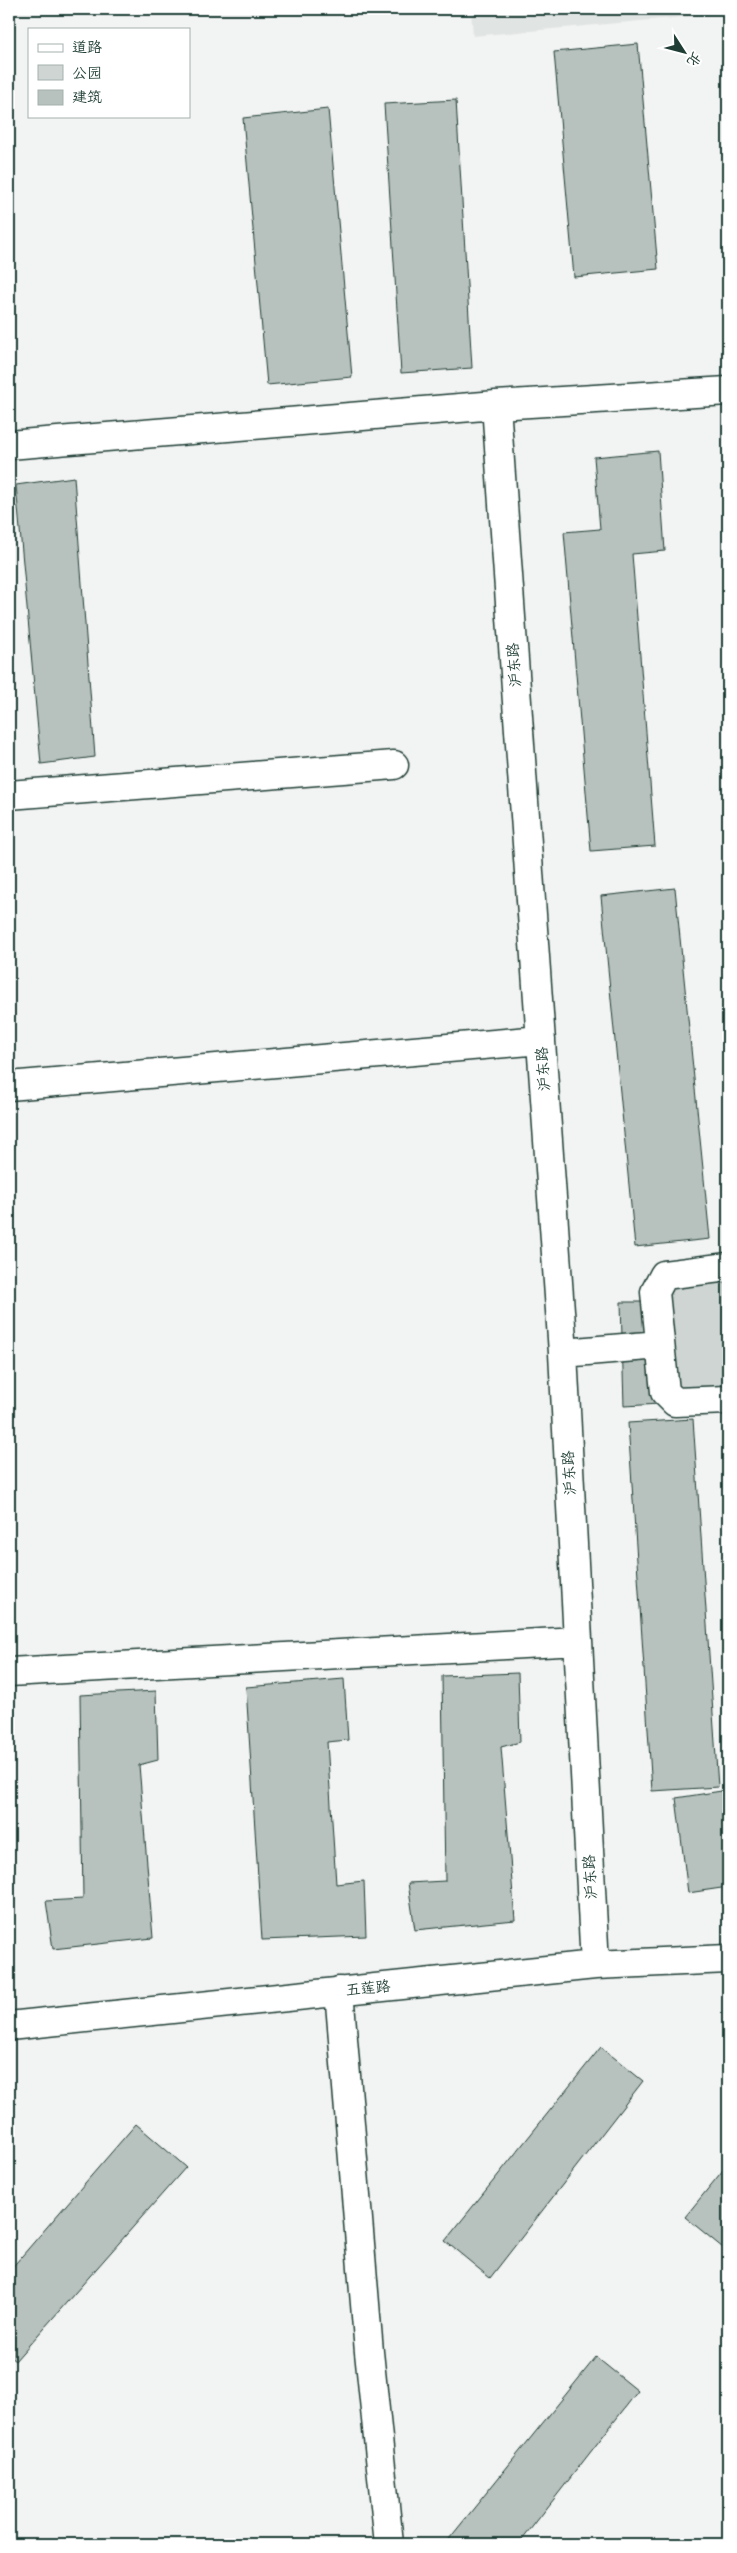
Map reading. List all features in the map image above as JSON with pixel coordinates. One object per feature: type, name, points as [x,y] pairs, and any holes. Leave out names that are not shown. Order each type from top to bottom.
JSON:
[{"type":"street","points":[[9,445],[496,405],[728,391]]},
{"type":"street","name":"沪东路","points":[[496,405],[563,1353],[595,1964]]},
{"type":"street","points":[[9,795],[394,766]]},
{"type":"street","points":[[9,1086],[541,1040]]},
{"type":"street","points":[[728,1267],[664,1275],[655,1292],[665,1392],[675,1402],[728,1400]]},
{"type":"street","points":[[563,1353],[660,1345]]},
{"type":"street","points":[[9,1672],[578,1641]]},
{"type":"street","name":"五莲路","points":[[9,2026],[595,1964],[728,1959]]},
{"type":"street","points":[[339,1991],[369,2352],[389,2544]]},
{"type":"shaded area","points":[[471,9],[728,9],[728,13],[473,36]]},
{"type":"green space","points":[[728,1281],[728,1389],[674,1393],[666,1286]]},
{"type":"building","points":[[638,44],[658,269],[574,277],[554,52]]},
{"type":"building","points":[[456,100],[472,368],[401,373],[384,104]]},
{"type":"building","points":[[328,109],[352,377],[267,385],[243,118]]},
{"type":"building","points":[[658,451],[665,551],[632,554],[655,846],[591,851],[564,532],[600,529],[594,457]]},
{"type":"building","points":[[74,477],[95,757],[41,764],[16,485]]},
{"type":"building","points":[[675,888],[710,1239],[635,1247],[601,896]]},
{"type":"building","points":[[621,1302],[650,1302],[660,1404],[624,1406]]},
{"type":"building","points":[[693,1419],[718,1787],[652,1791],[628,1423]]},
{"type":"building","points":[[518,1673],[520,1742],[501,1747],[515,1920],[415,1930],[408,1883],[445,1881],[442,1676]]},
{"type":"building","points":[[344,1679],[348,1740],[327,1742],[336,1884],[364,1881],[366,1936],[262,1940],[246,1687]]},
{"type":"building","points":[[156,1691],[158,1760],[139,1765],[153,1938],[53,1949],[46,1901],[83,1899],[80,1695]]},
{"type":"building","points":[[728,1790],[728,1887],[688,1893],[676,1798]]},
{"type":"building","points":[[601,2047],[643,2081],[490,2278],[445,2241]]},
{"type":"building","points":[[136,2124],[186,2167],[15,2361],[9,2356],[9,2271]]},
{"type":"building","points":[[728,2164],[728,2252],[685,2217]]},
{"type":"building","points":[[596,2357],[638,2391],[519,2544],[445,2544]]}]
